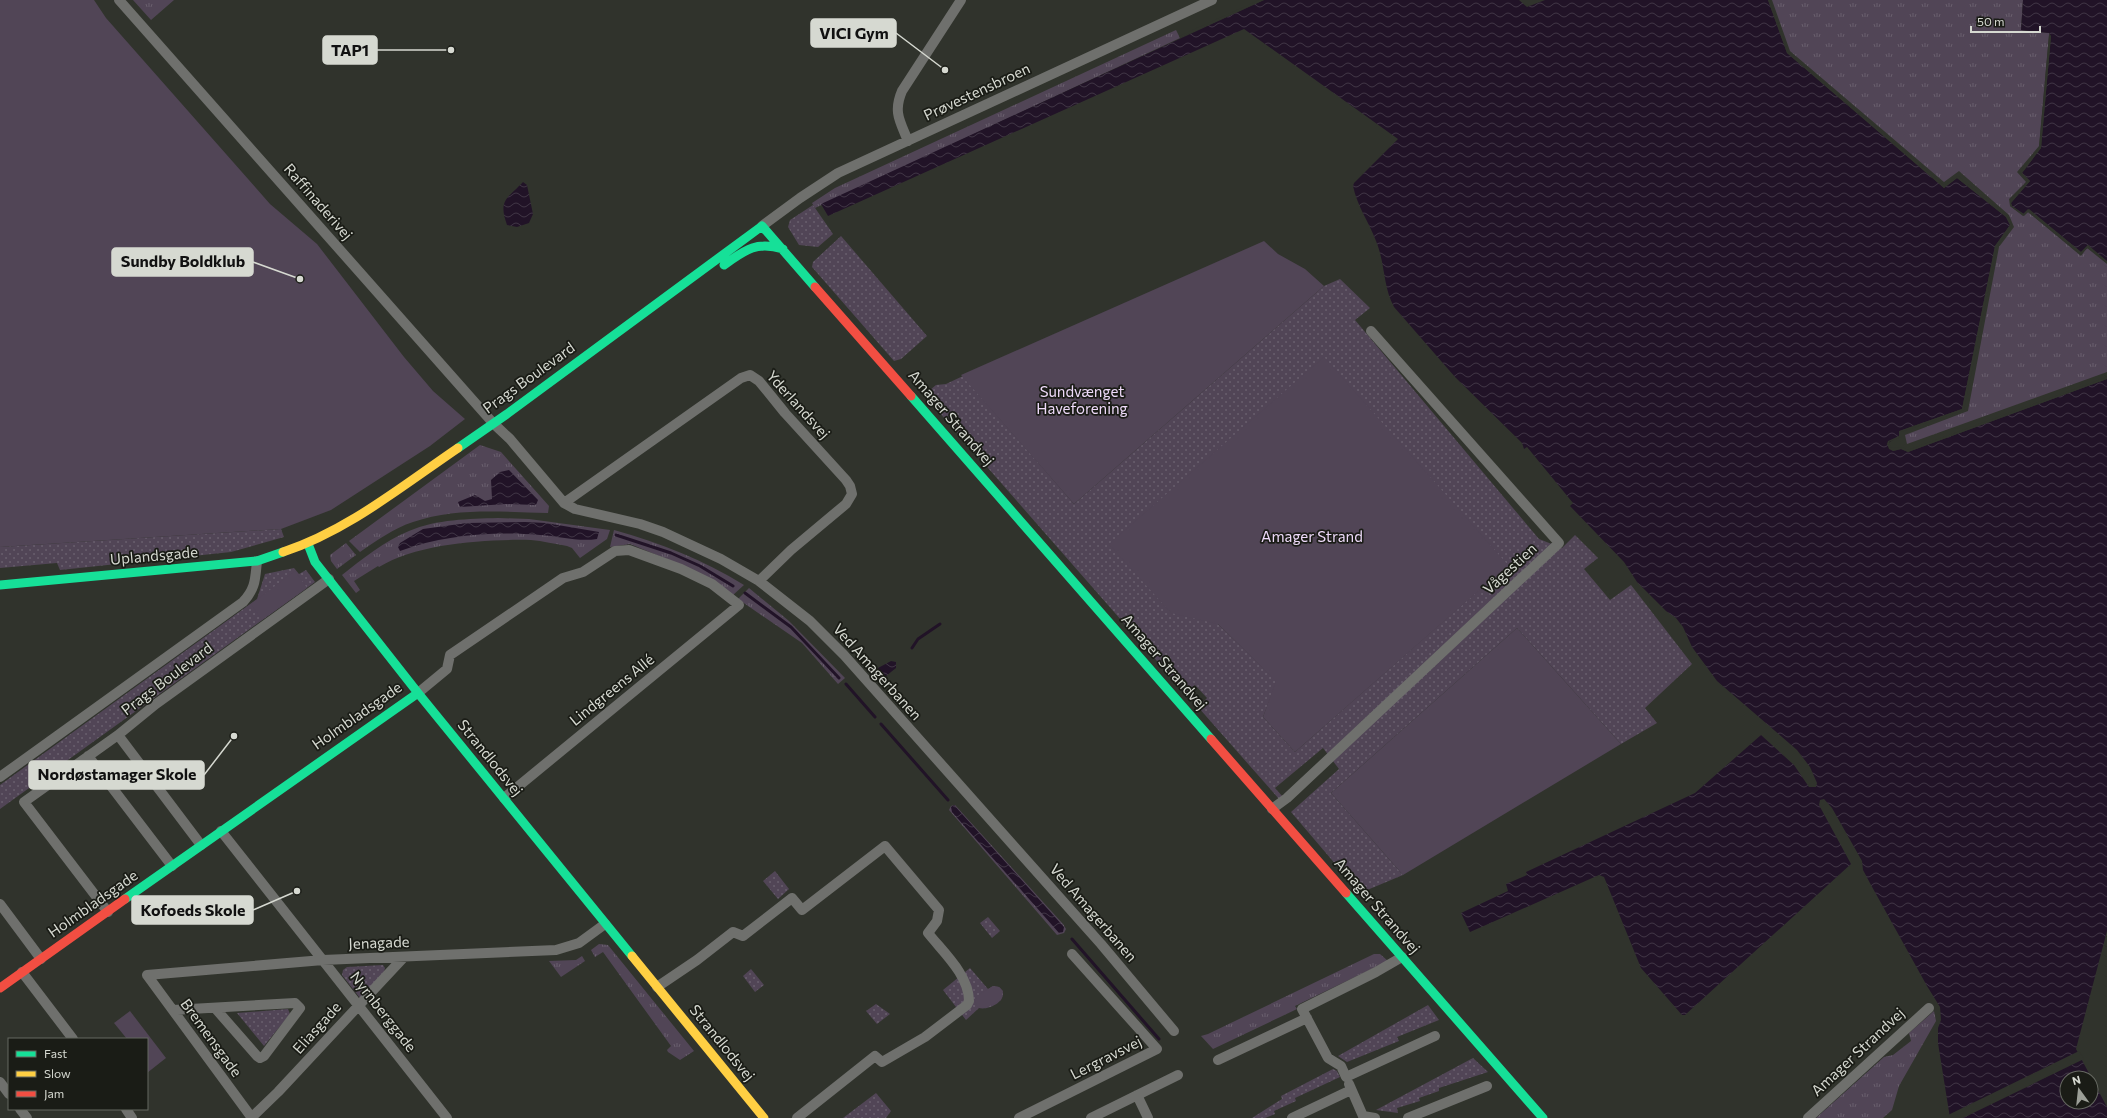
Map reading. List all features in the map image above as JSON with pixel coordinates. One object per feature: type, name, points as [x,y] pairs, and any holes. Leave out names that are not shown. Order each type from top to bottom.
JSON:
[{"type":"street","name":"Raffinaderivej","points":[[119,0],[493,423]]},
{"type":"street","points":[[908,141],[898,114],[897,103],[902,91],[961,0]]},
{"type":"street","name":"Prøvestensbroen","points":[[762,226],[800,198],[838,173],[908,141],[1191,4],[1212,0]]},
{"type":"street","name":"Prags Boulevard","points":[[308,544],[342,527],[493,423],[762,226]]},
{"type":"street","name":"Amager Strandvej","points":[[762,226],[1543,1118]]},
{"type":"street","points":[[684,283],[706,278],[748,249],[757,245],[765,244],[783,249]]},
{"type":"street","name":"Vågestien","points":[[1272,808],[1287,798],[1559,543],[1371,331]]},
{"type":"street","name":"Yderlandsvej","points":[[564,502],[741,378],[750,375],[759,381],[785,413],[846,480],[850,486],[852,494],[846,504],[791,550],[759,581]]},
{"type":"street","name":"Ved Amagerbanen","points":[[493,423],[510,439],[564,502],[575,509],[640,524],[663,532],[721,559],[759,581],[810,621],[844,655],[1101,944],[1174,1031]]},
{"type":"street","name":"Uplandsgade","points":[[0,585],[257,560],[308,544]]},
{"type":"street","name":"Strandlodsvej","points":[[308,544],[315,562],[418,693],[764,1118]]},
{"type":"street","name":"Holmbladsgade","points":[[0,988],[418,693],[447,669],[450,655],[563,578],[583,572],[615,551],[629,550],[663,561],[712,584],[740,605]]},
{"type":"street","name":"Prags Boulevard","points":[[0,777],[243,602],[252,592],[255,585],[257,560]]},
{"type":"street","name":"Prags Boulevard","points":[[108,912],[24,802],[118,735],[156,704],[329,579]]},
{"type":"street","name":"Lindgreens Allé","points":[[504,798],[740,605]]},
{"type":"street","points":[[118,735],[201,845]]},
{"type":"street","points":[[88,756],[172,866]]},
{"type":"street","name":"Nyrnberggade","points":[[221,831],[447,1118]]},
{"type":"street","points":[[657,987],[697,960],[733,932],[743,936],[792,898],[802,910],[885,846],[939,910],[937,921],[928,932],[962,977],[968,991],[970,1001],[967,1005],[925,1037],[882,1062],[875,1056],[797,1118]]},
{"type":"street","points":[[0,904],[41,959]]},
{"type":"street","name":"Jenagade","points":[[147,975],[323,960],[556,950],[578,943],[605,924]]},
{"type":"street","name":"Lergravsvej","points":[[1019,1118],[1157,1049],[1072,954]]},
{"type":"street","name":"Eliasgade","points":[[252,1118],[316,1052],[404,957]]},
{"type":"street","points":[[1375,1118],[1363,1116],[1341,1066],[1328,1058],[1302,1009],[1376,972],[1402,957]]},
{"type":"street","points":[[22,972],[71,1038]]},
{"type":"street","name":"Bremensgade","points":[[147,975],[252,1118]]},
{"type":"street","points":[[173,1010],[295,1002],[300,1008],[286,1029],[264,1056],[260,1058],[215,1008]]},
{"type":"street","name":"Amager Strandvej","points":[[1808,1118],[1929,1008]]},
{"type":"street","points":[[1218,1060],[1307,1018]]},
{"type":"street","points":[[1346,1077],[1435,1036]]},
{"type":"street","points":[[1091,1118],[1178,1075]]},
{"type":"street","points":[[0,1082],[8,1093]]},
{"type":"street","points":[[1408,1118],[1487,1086]]},
{"type":"street","points":[[1292,1118],[1352,1090]]},
{"type":"street","points":[[1137,1095],[1148,1118]]},
{"type":"street","points":[[21,1110],[27,1118]]},
{"type":"green space","points":[[0,0],[94,0],[106,18],[270,204],[317,244],[404,357],[433,391],[465,419],[430,446],[331,510],[281,529],[0,547]]},
{"type":"green space","points":[[133,0],[174,0],[151,20]]},
{"type":"green space","points":[[1772,0],[2023,0],[2021,30],[2049,33],[2049,35],[2039,146],[2017,172],[2026,182],[2009,199],[2010,206],[2024,216],[2028,212],[2081,256],[2087,248],[2107,264],[2107,372],[1907,444],[1905,435],[1968,411],[1999,247],[2014,227],[2009,215],[1959,171],[1944,182],[1790,51]]},
{"type":"green space","points":[[1176,30],[1180,38],[815,208],[812,203],[835,188]]},
{"type":"green space","points":[[813,205],[833,234],[818,247],[799,245],[788,227],[790,220]]},
{"type":"green space","points":[[841,236],[927,336],[901,359],[894,361],[812,267],[813,262]]},
{"type":"green space","name":"Sundvænget Haveforening","points":[[1264,241],[1278,254],[1305,269],[1324,286],[1074,504],[961,375]]},
{"type":"green space","points":[[1340,279],[1370,308],[1355,320],[1539,539],[1562,548],[1575,535],[1598,558],[1584,569],[1610,600],[1631,585],[1692,664],[1645,708],[1657,723],[1621,744],[1517,628],[1331,793],[1403,875],[1360,893],[1291,812],[1339,769],[1323,748],[1275,788],[1283,797],[1279,799],[1198,707],[1207,698],[1195,685],[1185,693],[924,395],[936,385],[946,384],[963,376],[1074,504],[1324,286]],"holes":[[[1507,565],[1295,752],[1263,717],[1277,681],[1218,624]]]},
{"type":"green space","name":"Amager Strand","points":[[1324,357],[1508,565],[1295,752],[1263,717],[1276,681],[1218,624],[1171,613],[1109,544]]},
{"type":"green space","points":[[480,445],[501,452],[549,506],[548,513],[497,511],[446,514],[429,517],[399,528],[385,535],[360,552],[349,541]]},
{"type":"green space","points":[[498,518],[529,519],[610,530],[607,539],[580,558],[572,548],[567,546],[531,540],[494,540],[453,544],[432,548],[395,559],[379,567],[378,566],[354,581],[360,590],[356,593],[342,575],[383,545],[409,531],[431,524],[453,520]]},
{"type":"green space","points":[[281,529],[284,537],[231,552],[60,570],[57,563],[0,568],[0,547]]},
{"type":"green space","points":[[614,530],[681,553],[729,576],[744,585],[733,595],[681,565],[630,544],[610,547]]},
{"type":"green space","points":[[346,543],[356,555],[337,569],[331,561],[330,555]]},
{"type":"green space","points":[[294,568],[299,574],[306,570],[315,582],[0,809],[0,785],[257,599],[265,574]]},
{"type":"green space","points":[[295,571],[307,588],[262,620],[251,604]]},
{"type":"green space","points":[[749,588],[789,621],[845,678],[838,684],[802,643],[738,599]]},
{"type":"green space","points":[[1517,628],[1621,744],[1403,875],[1331,793]]},
{"type":"green space","points":[[955,805],[1063,924],[1066,929],[1064,933],[1057,935],[949,810],[951,806]]},
{"type":"green space","points":[[775,871],[789,889],[778,899],[763,881]]},
{"type":"green space","points":[[988,917],[1000,931],[992,938],[980,923]]},
{"type":"green space","points":[[599,944],[608,945],[694,1051],[680,1060],[668,1052],[667,1050],[671,1046],[603,952],[595,957],[591,950]]},
{"type":"green space","points":[[1374,954],[1380,954],[1388,961],[1295,1006],[1297,1009],[1213,1049],[1201,1036],[1208,1034]]},
{"type":"green space","points":[[582,956],[585,961],[561,977],[549,961],[576,960]]},
{"type":"green space","points":[[383,965],[385,968],[384,972],[360,998],[342,975],[343,970],[347,967]]},
{"type":"green space","points":[[970,968],[988,989],[993,986],[999,987],[1003,995],[994,1006],[989,1008],[979,1008],[966,1020],[943,990]]},
{"type":"green space","points":[[751,969],[764,985],[755,992],[743,976]]},
{"type":"green space","points":[[993,986],[999,987],[1003,991],[1001,1000],[986,1008],[978,1007],[975,1002],[977,996]]},
{"type":"green space","points":[[876,1004],[890,1014],[877,1024],[866,1011]]},
{"type":"green space","points":[[1428,1005],[1439,1020],[1397,1037],[1399,1041],[1347,1062],[1338,1056]]},
{"type":"green space","points":[[288,1009],[290,1014],[264,1046],[237,1013]]},
{"type":"green space","points":[[130,1011],[166,1058],[148,1072],[148,1038],[126,1038],[114,1023]]},
{"type":"green space","points":[[1934,1011],[1936,1021],[1899,1086],[1892,1110],[1883,1118],[1816,1118],[1884,1057],[1893,1055],[1911,1041],[1909,1033]]},
{"type":"green space","points":[[1473,1058],[1488,1072],[1439,1088],[1439,1091],[1419,1098],[1420,1101],[1397,1108],[1398,1113],[1376,1110]]},
{"type":"green space","points":[[1333,1069],[1337,1071],[1340,1077],[1295,1098],[1296,1101],[1274,1111],[1275,1114],[1265,1118],[1252,1118],[1282,1099],[1281,1096]]},
{"type":"green space","points":[[876,1093],[891,1111],[886,1118],[843,1118]]},
{"type":"water","points":[[1264,0],[1519,0],[1527,7],[1545,0],[1768,0],[1787,53],[1944,188],[1957,178],[2006,217],[2010,225],[1995,246],[1962,409],[1900,431],[1900,435],[1887,444],[1893,451],[1901,449],[1908,452],[2107,379],[2107,931],[2076,1049],[2087,1070],[2059,1070],[2059,1110],[2099,1110],[2099,1092],[2107,1107],[2107,1118],[1950,1118],[1938,1043],[1938,1028],[1941,1020],[1940,1007],[1871,885],[1863,870],[1862,861],[1832,808],[1824,799],[1820,800],[1819,805],[1851,864],[1685,1015],[1682,1015],[1641,968],[1604,877],[1599,875],[1470,932],[1461,913],[1508,891],[1506,884],[1527,875],[1526,872],[1695,793],[1761,735],[1794,765],[1809,787],[1816,787],[1817,783],[1810,767],[1797,750],[1717,681],[1692,647],[1683,627],[1676,618],[1666,611],[1637,582],[1624,562],[1570,506],[1573,503],[1527,447],[1524,449],[1522,443],[1455,377],[1394,307],[1390,299],[1379,249],[1357,200],[1353,186],[1354,183],[1398,139],[1244,29],[828,216],[821,204]]},
{"type":"water","points":[[2023,0],[2107,0],[2107,261],[2088,245],[2081,252],[2029,209],[2024,214],[2012,206],[2011,203],[2030,181],[2022,173],[2041,148],[2051,36],[2049,33],[2021,30]]},
{"type":"water","points":[[523,182],[527,185],[533,214],[529,223],[517,227],[507,225],[504,217],[504,205],[509,196]]},
{"type":"water","points":[[509,470],[538,500],[536,505],[506,504],[460,507],[458,502],[475,495],[485,501],[492,499],[491,480],[500,472]]},
{"type":"water","points":[[467,523],[546,523],[599,532],[597,539],[590,540],[523,534],[487,534],[434,541],[400,551],[398,547],[400,543],[423,529]]},
{"type":"water","points":[[891,661],[896,662],[896,668],[886,676],[879,675],[878,668]]},
{"type":"water","points":[[954,805],[1064,927],[1063,932],[1059,933],[952,812],[951,807]]},
{"type":"pier","points":[[1259,0],[1264,0],[1180,38],[1179,36]]},
{"type":"pier","points":[[1768,0],[1770,0],[1788,52],[1944,185],[1958,176],[2007,216],[2012,225],[1997,247],[1964,410],[1901,432],[1901,437],[1889,442],[1891,448],[1902,447],[1908,450],[2107,377],[2107,379],[1908,452],[1901,449],[1893,451],[1889,449],[1887,444],[1888,441],[1899,436],[1899,431],[1962,409],[1995,246],[2010,225],[2006,217],[1957,178],[1944,188],[1787,53]]},
{"type":"pier","points":[[2049,35],[2051,36],[2041,148],[2022,173],[2030,181],[2011,203],[2012,206],[2023,214],[2028,209],[2081,252],[2088,245],[2107,263],[2088,248],[2080,254],[2028,212],[2023,216],[2010,206],[2010,201],[2027,181],[2020,172],[2039,148]]},
{"type":"pier","points":[[2079,1051],[2084,1059],[1963,1118],[1948,1118],[1948,1115]]},
{"type":"waterway","points":[[616,535],[671,553],[700,566],[733,586]]},
{"type":"waterway","points":[[745,593],[791,627],[839,678]]},
{"type":"waterway","points":[[912,648],[918,639],[940,624]]},
{"type":"waterway","points":[[846,684],[875,717]]},
{"type":"waterway","points":[[881,724],[948,800]]},
{"type":"waterway","points":[[1072,939],[1159,1039]]},
{"type":"traffic: fast","points":[[458,448],[507,414],[762,226],[815,287]]},
{"type":"traffic: fast","points":[[724,265],[751,248],[765,246],[783,249]]},
{"type":"traffic: fast","points":[[911,396],[1211,739]]},
{"type":"traffic: fast","points":[[308,544],[315,562],[418,693],[632,956]]},
{"type":"traffic: fast","points":[[0,585],[257,561],[283,552]]},
{"type":"traffic: fast","points":[[125,899],[418,693]]},
{"type":"traffic: fast","points":[[1346,893],[1543,1118]]},
{"type":"traffic: slow","points":[[283,552],[307,543],[352,520],[458,448]]},
{"type":"traffic: slow","points":[[632,956],[764,1118]]},
{"type":"traffic: jam","points":[[815,287],[911,396]]},
{"type":"traffic: jam","points":[[1211,739],[1346,893]]},
{"type":"traffic: jam","points":[[0,988],[125,899]]},
{"type":"place","name":"TAP1","points":[[451,50]]},
{"type":"place","name":"VICI Gym","points":[[945,70]]},
{"type":"place","name":"Sundby Boldklub","points":[[300,279]]},
{"type":"place","name":"Nordøstamager Skole","points":[[234,736]]},
{"type":"place","name":"Kofoeds Skole","points":[[297,891]]}]
